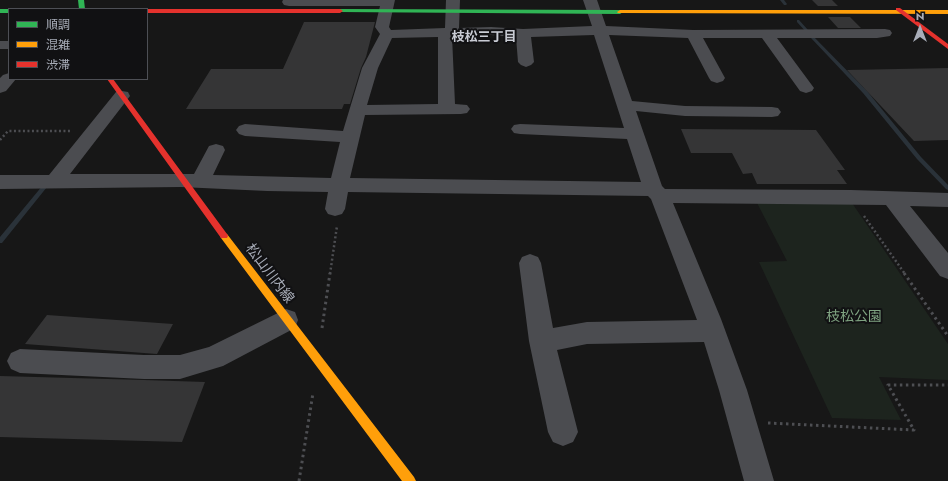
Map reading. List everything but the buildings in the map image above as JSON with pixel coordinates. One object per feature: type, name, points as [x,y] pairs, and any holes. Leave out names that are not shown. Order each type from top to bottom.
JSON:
[{"type":"street","points":[[290,0],[289,2],[341,1],[386,5]]},
{"type":"street","points":[[891,4],[948,47]]},
{"type":"street","points":[[386,5],[382,27],[387,34]]},
{"type":"street","points":[[148,11],[386,5],[452,6],[595,14],[948,12]]},
{"type":"street","points":[[358,110],[454,109],[448,32],[452,6]]},
{"type":"street","points":[[387,34],[448,32],[523,33],[595,14],[693,34],[767,35],[885,33]]},
{"type":"street","points":[[595,14],[635,134],[657,193],[713,331],[759,481]]},
{"type":"street","points":[[523,33],[526,62]]},
{"type":"street","points":[[335,209],[339,184],[365,79],[379,47],[387,34]]},
{"type":"street","points":[[693,34],[717,78]]},
{"type":"street","points":[[767,35],[806,88]]},
{"type":"street","points":[[0,88],[8,79]]},
{"type":"street","name":"松山川内線","points":[[111,80],[191,181],[286,320],[410,481]]},
{"type":"street","points":[[54,182],[122,96]]},
{"type":"street","points":[[626,106],[644,106],[685,111],[772,112]]},
{"type":"street","points":[[245,130],[351,137]]},
{"type":"street","points":[[520,130],[635,134]]},
{"type":"street","points":[[191,181],[216,150]]},
{"type":"street","points":[[0,182],[191,181],[948,200]]},
{"type":"street","points":[[892,198],[948,270]]},
{"type":"street","points":[[530,263],[542,341],[563,432]]},
{"type":"street","points":[[20,361],[144,367],[180,367],[214,358],[286,320]]},
{"type":"street","points":[[542,341],[587,333],[713,331]]},
{"type":"path","points":[[0,140],[8,131],[94,131]]},
{"type":"path","points":[[852,197],[948,336]]},
{"type":"path","points":[[742,422],[914,430],[888,385],[948,385]]},
{"type":"green space","name":"枝松公園","points":[[850,200],[948,344],[948,380],[879,377],[901,420],[832,418],[759,262],[787,261],[756,201]]},
{"type":"waterway","points":[[782,0],[785,4]]},
{"type":"waterway","points":[[798,21],[807,31]]},
{"type":"waterway","points":[[812,37],[865,92],[919,158],[948,188]]},
{"type":"waterway","points":[[0,241],[45,186]]},
{"type":"traffic: fast","points":[[81,0],[82,8]]},
{"type":"traffic: fast","points":[[0,11],[8,11]]},
{"type":"traffic: fast","points":[[340,11],[620,12]]},
{"type":"traffic: slow","points":[[620,12],[948,12]]},
{"type":"traffic: slow","points":[[224,236],[410,481]]},
{"type":"traffic: jam","points":[[898,9],[948,47]]},
{"type":"traffic: jam","points":[[148,11],[340,11]]},
{"type":"traffic: jam","points":[[111,80],[224,236]]},
{"type":"district","name":"枝松三丁目","points":[[484,38]]}]
